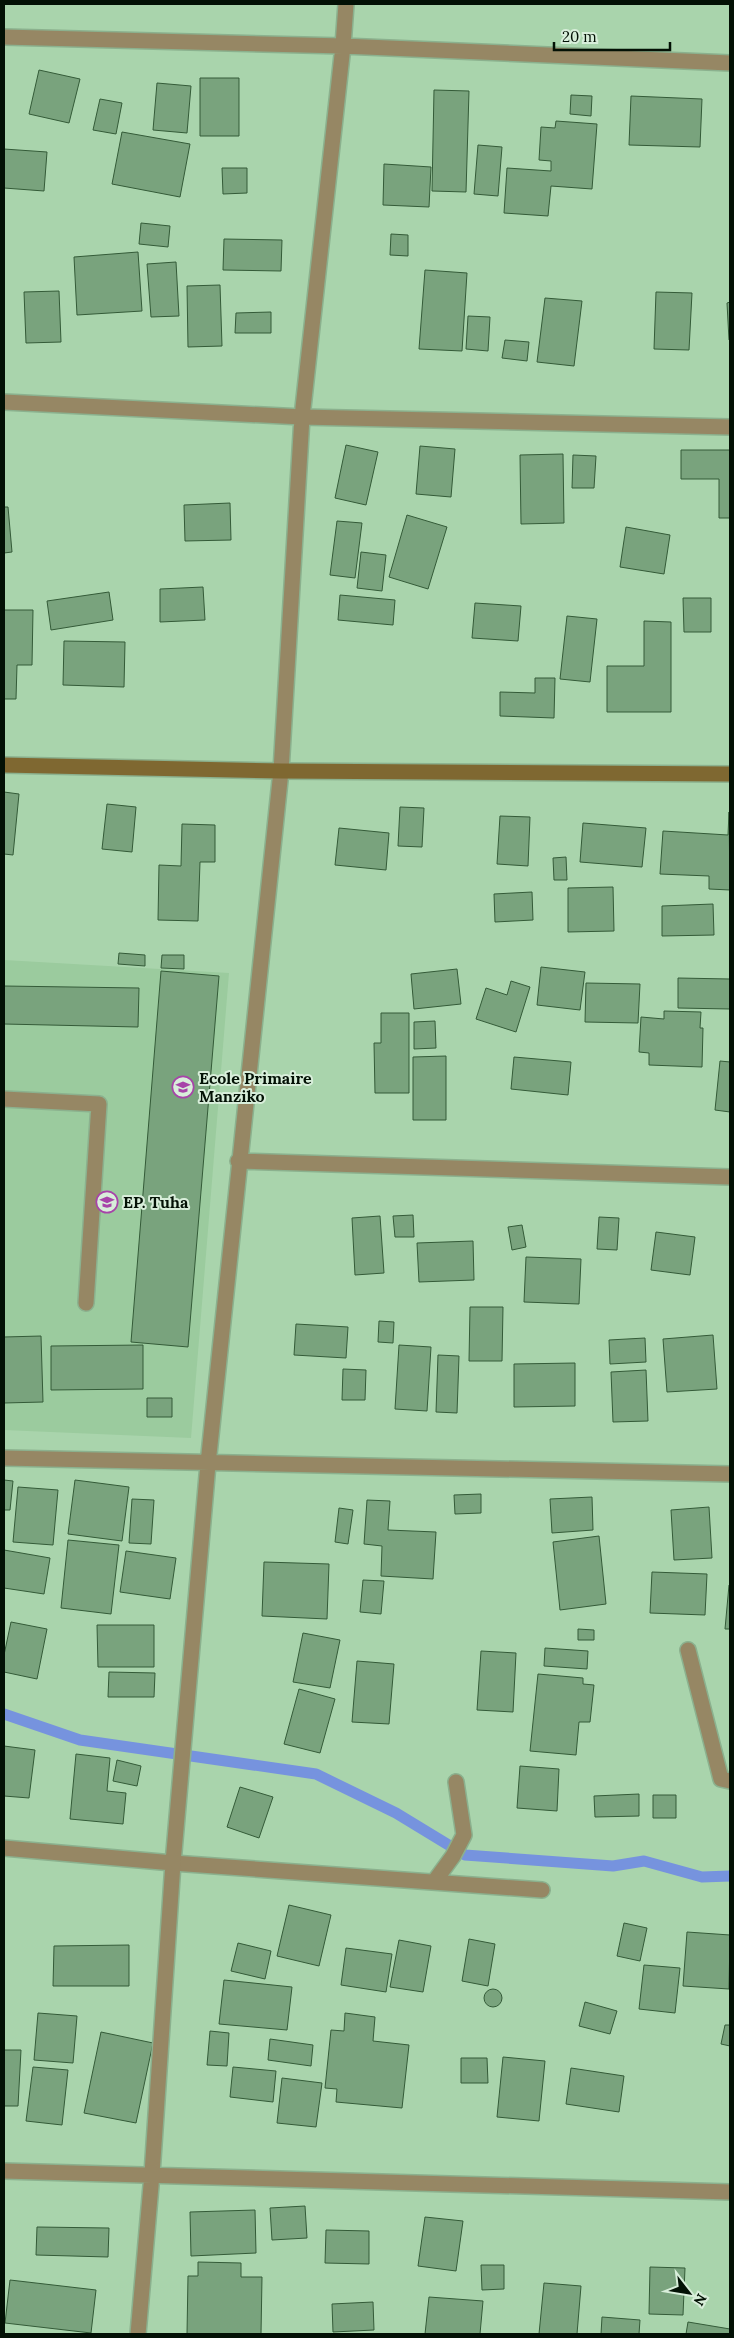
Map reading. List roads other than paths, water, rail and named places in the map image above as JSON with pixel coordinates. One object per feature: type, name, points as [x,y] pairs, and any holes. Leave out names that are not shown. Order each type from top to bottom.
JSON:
[{"type":"street","points":[[138,2334],[152,2174],[173,1863],[208,1464],[238,1161],[281,770],[302,417],[346,4]]},
{"type":"street","points":[[4,37],[343,46],[730,63]]},
{"type":"street","points":[[4,402],[302,417],[730,427]]},
{"type":"street","points":[[4,765],[281,770],[730,774]]},
{"type":"street","points":[[4,1099],[99,1104],[86,1303]]},
{"type":"street","points":[[238,1161],[730,1177]]},
{"type":"street","points":[[4,1458],[208,1464],[730,1474]]},
{"type":"street","points":[[688,1650],[721,1779],[730,1781]]},
{"type":"street","points":[[434,1882],[453,1856],[464,1835],[456,1782]]},
{"type":"street","points":[[4,1848],[173,1863],[542,1890]]},
{"type":"street","points":[[4,2171],[730,2192]]},
{"type":"waterway","points":[[4,1714],[80,1740],[316,1774],[396,1813],[465,1855],[613,1866],[644,1861],[702,1877],[730,1876]]},
{"type":"place","name":"Ecole Primaire Manziko","points":[[183,1087]]},
{"type":"place","name":"EP. Tuha","points":[[107,1202]]}]
